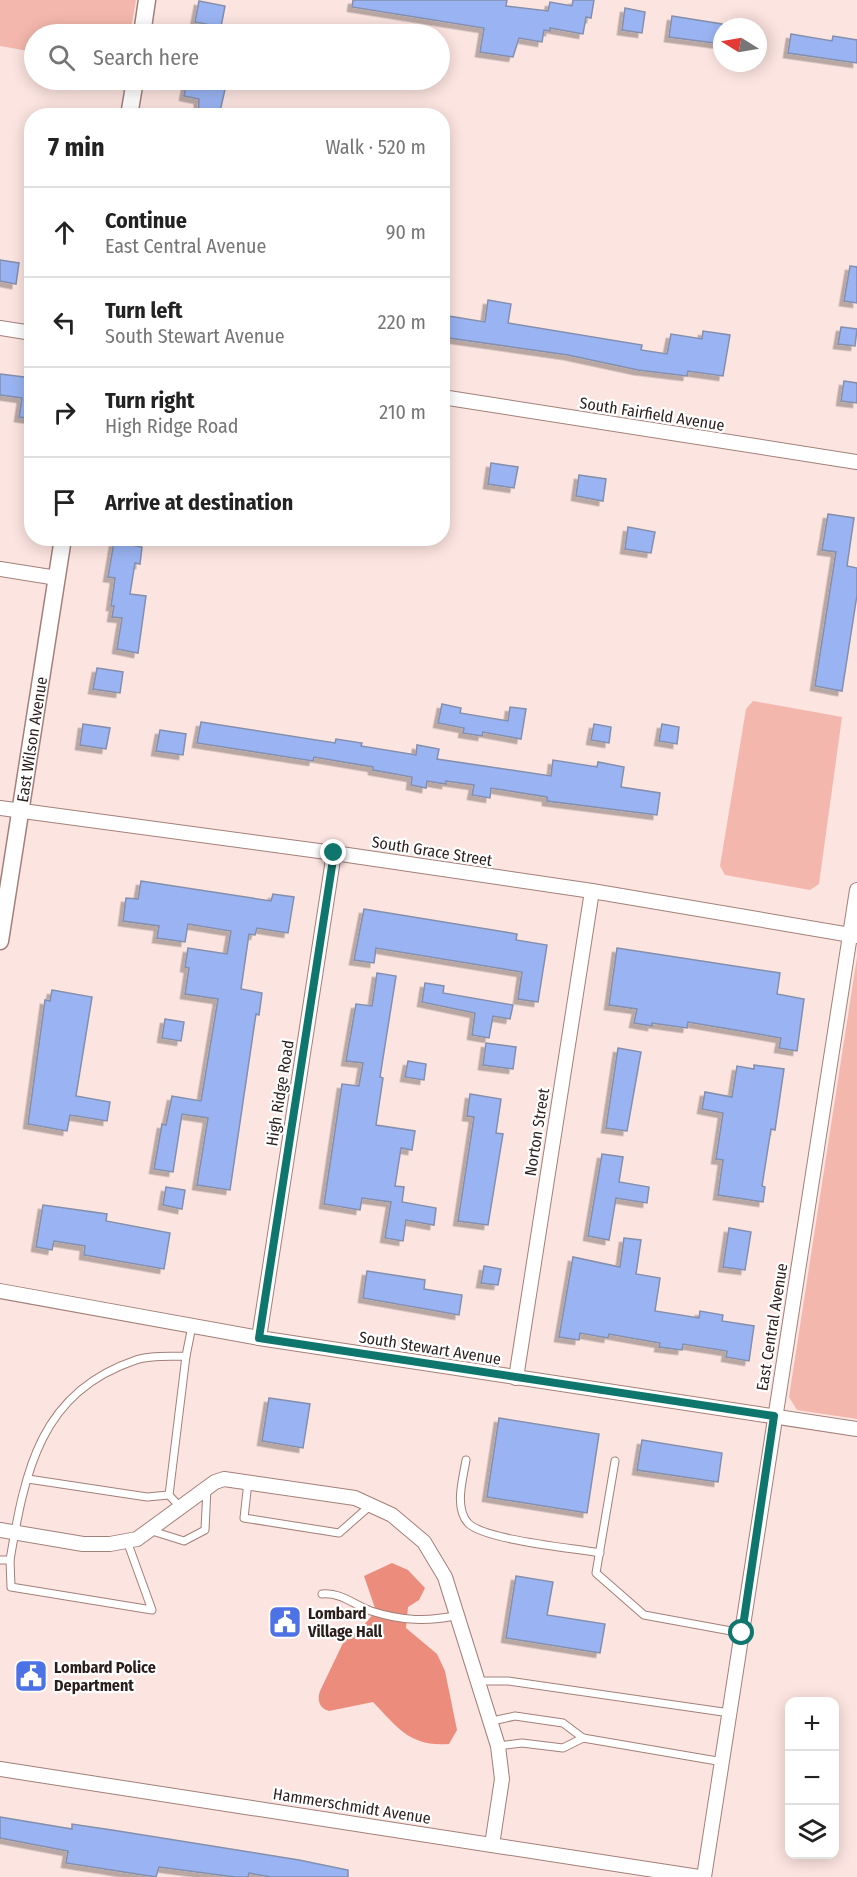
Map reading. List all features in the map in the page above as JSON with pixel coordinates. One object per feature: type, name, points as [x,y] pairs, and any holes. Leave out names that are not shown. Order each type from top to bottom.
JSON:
[{"type":"street","points":[[143,24],[147,0]]},
{"type":"street","points":[[130,108],[133,90]]},
{"type":"street","points":[[0,328],[24,332]]},
{"type":"street","name":"South Fairfield Avenue","points":[[450,398],[857,462]]},
{"type":"street","name":"East Wilson Avenue","points":[[0,941],[62,546]]},
{"type":"street","points":[[0,569],[57,578]]},
{"type":"street","name":"South Grace Street","points":[[0,808],[334,853],[592,891],[853,936]]},
{"type":"street","name":"High Ridge Road","points":[[259,1338],[334,853]]},
{"type":"street","name":"East Central Avenue","points":[[704,1877],[774,1416],[853,936],[857,890]]},
{"type":"street","name":"Norton Street","points":[[516,1378],[592,891]]},
{"type":"street","name":"South Stewart Avenue","points":[[0,1291],[259,1338],[857,1429]]},
{"type":"street","points":[[0,1530],[83,1544],[110,1544],[137,1539],[207,1487],[224,1479],[337,1495],[372,1504],[409,1527],[424,1542],[445,1577],[492,1721],[502,1779],[492,1845]]},
{"type":"street","name":"Hammerschmidt Avenue","points":[[0,1768],[699,1877]]},
{"type":"lane","points":[[180,1507],[169,1495],[186,1356],[192,1326]]},
{"type":"lane","points":[[127,1541],[152,1610],[11,1587],[9,1560],[14,1533],[28,1479],[48,1425],[86,1383],[138,1359],[186,1356]]},
{"type":"lane","points":[[466,1460],[460,1498],[468,1523],[486,1534],[600,1553]]},
{"type":"lane","points":[[615,1461],[596,1574],[644,1615],[742,1633]]},
{"type":"lane","points":[[28,1479],[147,1497],[169,1495]]},
{"type":"lane","points":[[248,1482],[244,1518],[339,1533],[372,1504]]},
{"type":"lane","points":[[149,1530],[184,1541],[205,1530],[207,1487]]},
{"type":"lane","points":[[0,1560],[9,1560]]},
{"type":"lane","points":[[322,1594],[348,1598],[369,1610],[421,1622],[459,1615]]},
{"type":"lane","points":[[479,1681],[508,1681],[730,1713]]},
{"type":"lane","points":[[492,1721],[515,1716],[563,1723],[583,1738],[723,1762]]},
{"type":"lane","points":[[498,1746],[522,1743],[563,1748],[583,1738]]},
{"type":"shaded area","points":[[0,0],[136,0],[132,24],[24,24],[24,50],[0,46]]},
{"type":"shaded area","points":[[753,701],[842,717],[819,884],[810,890],[725,875],[720,866],[746,709]]},
{"type":"shaded area","points":[[857,957],[857,1419],[797,1410],[789,1397]]},
{"type":"shaded area","points":[[392,1563],[408,1570],[425,1588],[419,1600],[408,1607],[406,1628],[437,1654],[445,1671],[457,1730],[449,1744],[436,1744],[414,1739],[398,1728],[373,1702],[329,1711],[320,1703],[320,1691],[344,1641],[362,1627],[376,1611],[364,1576]]},
{"type":"building","points":[[353,0],[507,0],[506,6],[548,11],[550,2],[572,6],[573,0],[594,0],[591,18],[586,17],[583,34],[550,28],[550,31],[544,30],[542,42],[519,38],[513,57],[480,52],[484,28],[352,7]]},
{"type":"building","points":[[199,1],[225,6],[222,24],[195,22]]},
{"type":"building","points":[[625,8],[645,12],[642,33],[622,30]]},
{"type":"building","points":[[672,16],[713,23],[713,43],[669,37]]},
{"type":"building","points":[[791,34],[832,41],[833,36],[857,40],[857,63],[788,53]]},
{"type":"building","points":[[185,90],[225,90],[221,108],[198,108],[199,99],[184,96]]},
{"type":"building","points":[[0,260],[19,263],[16,284],[0,281]]},
{"type":"building","points":[[850,266],[857,267],[857,303],[844,301]]},
{"type":"building","points":[[488,300],[511,304],[508,323],[642,345],[641,350],[667,354],[671,334],[702,339],[703,331],[730,335],[723,376],[688,371],[687,376],[638,370],[568,355],[450,338],[450,316],[485,322]]},
{"type":"building","points":[[841,327],[857,329],[855,346],[838,344]]},
{"type":"building","points":[[0,374],[24,377],[24,418],[19,417],[22,398],[0,395]]},
{"type":"building","points":[[844,381],[857,383],[857,403],[841,401]]},
{"type":"building","points":[[491,463],[518,467],[514,488],[488,484]]},
{"type":"building","points":[[579,475],[606,479],[603,501],[576,496]]},
{"type":"building","points":[[828,514],[854,518],[847,566],[857,568],[857,595],[842,691],[815,686],[836,552],[822,550]]},
{"type":"building","points":[[628,527],[655,532],[651,553],[625,549]]},
{"type":"building","points":[[113,546],[142,547],[140,564],[135,563],[130,594],[146,596],[138,653],[117,649],[122,618],[112,617],[114,606],[111,606],[115,578],[108,577]]},
{"type":"building","points":[[97,668],[123,672],[120,693],[93,689]]},
{"type":"building","points":[[442,704],[461,708],[460,713],[508,721],[510,707],[526,709],[521,739],[483,732],[482,736],[463,733],[464,728],[438,723]]},
{"type":"building","points":[[201,722],[335,743],[336,739],[362,743],[361,746],[416,755],[417,745],[439,749],[437,759],[551,776],[553,760],[597,767],[598,762],[624,767],[621,787],[660,793],[657,815],[547,801],[547,797],[491,788],[490,798],[472,795],[474,785],[446,781],[446,784],[427,781],[426,788],[411,785],[412,777],[373,770],[373,767],[314,757],[313,761],[197,743]]},
{"type":"building","points":[[83,724],[110,728],[106,749],[80,745]]},
{"type":"building","points":[[594,724],[611,727],[609,743],[591,740]]},
{"type":"building","points":[[662,724],[679,727],[677,744],[659,741]]},
{"type":"building","points":[[160,730],[186,734],[183,755],[156,751]]},
{"type":"building","points":[[141,881],[271,901],[273,894],[294,897],[288,933],[257,928],[255,935],[249,934],[241,989],[262,993],[259,1015],[256,1014],[230,1190],[197,1185],[208,1118],[182,1114],[173,1172],[154,1169],[162,1124],[166,1125],[172,1096],[201,1101],[218,999],[185,994],[189,968],[185,967],[188,948],[227,954],[231,931],[188,924],[185,942],[157,938],[159,926],[123,921],[126,898],[138,899]]},
{"type":"building","points":[[364,909],[517,934],[516,940],[547,945],[538,1002],[518,999],[522,972],[376,948],[374,963],[354,960]]},
{"type":"building","points":[[617,948],[780,973],[777,994],[804,999],[797,1051],[779,1048],[781,1038],[741,1031],[688,1022],[687,1028],[634,1023],[637,1009],[609,1005]]},
{"type":"building","points":[[377,973],[396,976],[380,1077],[383,1078],[376,1125],[415,1131],[412,1150],[401,1148],[395,1186],[404,1187],[402,1202],[436,1208],[434,1225],[406,1220],[403,1241],[385,1238],[391,1202],[362,1198],[360,1210],[324,1204],[342,1084],[359,1086],[363,1063],[346,1061],[356,1004],[372,1006]]},
{"type":"building","points":[[425,983],[444,986],[443,993],[513,1005],[510,1019],[493,1016],[489,1038],[472,1035],[475,1013],[422,1002]]},
{"type":"building","points":[[52,990],[92,997],[76,1096],[110,1102],[107,1121],[70,1115],[67,1131],[28,1124],[45,1000],[50,1001]]},
{"type":"building","points":[[165,1019],[184,1022],[181,1041],[162,1038]]},
{"type":"building","points":[[486,1043],[516,1047],[513,1069],[483,1065]]},
{"type":"building","points":[[618,1048],[641,1052],[627,1131],[606,1128]]},
{"type":"building","points":[[408,1061],[426,1064],[424,1080],[405,1077]]},
{"type":"building","points":[[754,1065],[784,1069],[775,1130],[771,1129],[762,1186],[765,1187],[763,1202],[718,1195],[723,1160],[716,1159],[723,1113],[702,1109],[705,1092],[732,1097],[737,1066],[754,1069]]},
{"type":"building","points":[[470,1094],[501,1099],[496,1133],[503,1134],[488,1225],[458,1221],[474,1117],[467,1116]]},
{"type":"building","points":[[602,1154],[623,1157],[619,1182],[649,1187],[647,1203],[616,1198],[609,1240],[588,1236]]},
{"type":"building","points":[[166,1187],[185,1190],[182,1209],[163,1205]]},
{"type":"building","points":[[43,1205],[107,1214],[106,1221],[170,1233],[164,1269],[84,1255],[85,1246],[54,1241],[52,1250],[36,1247]]},
{"type":"building","points":[[729,1228],[751,1232],[745,1270],[723,1267]]},
{"type":"building","points":[[624,1238],[641,1240],[636,1274],[660,1278],[655,1311],[699,1318],[700,1311],[723,1315],[722,1321],[754,1326],[749,1361],[726,1357],[727,1351],[683,1344],[682,1350],[659,1347],[660,1343],[609,1334],[608,1338],[580,1333],[579,1340],[559,1337],[573,1257],[620,1267]]},
{"type":"building","points":[[484,1266],[501,1269],[498,1285],[481,1283]]},
{"type":"building","points":[[367,1271],[425,1280],[424,1289],[462,1295],[459,1315],[363,1298]]},
{"type":"building","points":[[269,1398],[310,1404],[303,1448],[262,1441]]},
{"type":"building","points":[[499,1418],[599,1434],[587,1513],[487,1497]]},
{"type":"building","points":[[642,1440],[722,1453],[718,1482],[637,1470]]},
{"type":"building","points":[[516,1576],[553,1582],[547,1615],[605,1624],[600,1653],[506,1638]]},
{"type":"building","points":[[0,1817],[72,1829],[72,1824],[299,1860],[348,1870],[348,1877],[271,1877],[249,1873],[248,1877],[235,1877],[159,1867],[156,1877],[66,1863],[68,1851],[0,1838]]},
{"type":"place","name":"Lombard Village Hall","points":[[285,1622]]},
{"type":"place","name":"Lombard Police Department","points":[[31,1676]]},
{"type":"route","points":[[334,853],[259,1338],[774,1416],[742,1633]]}]
